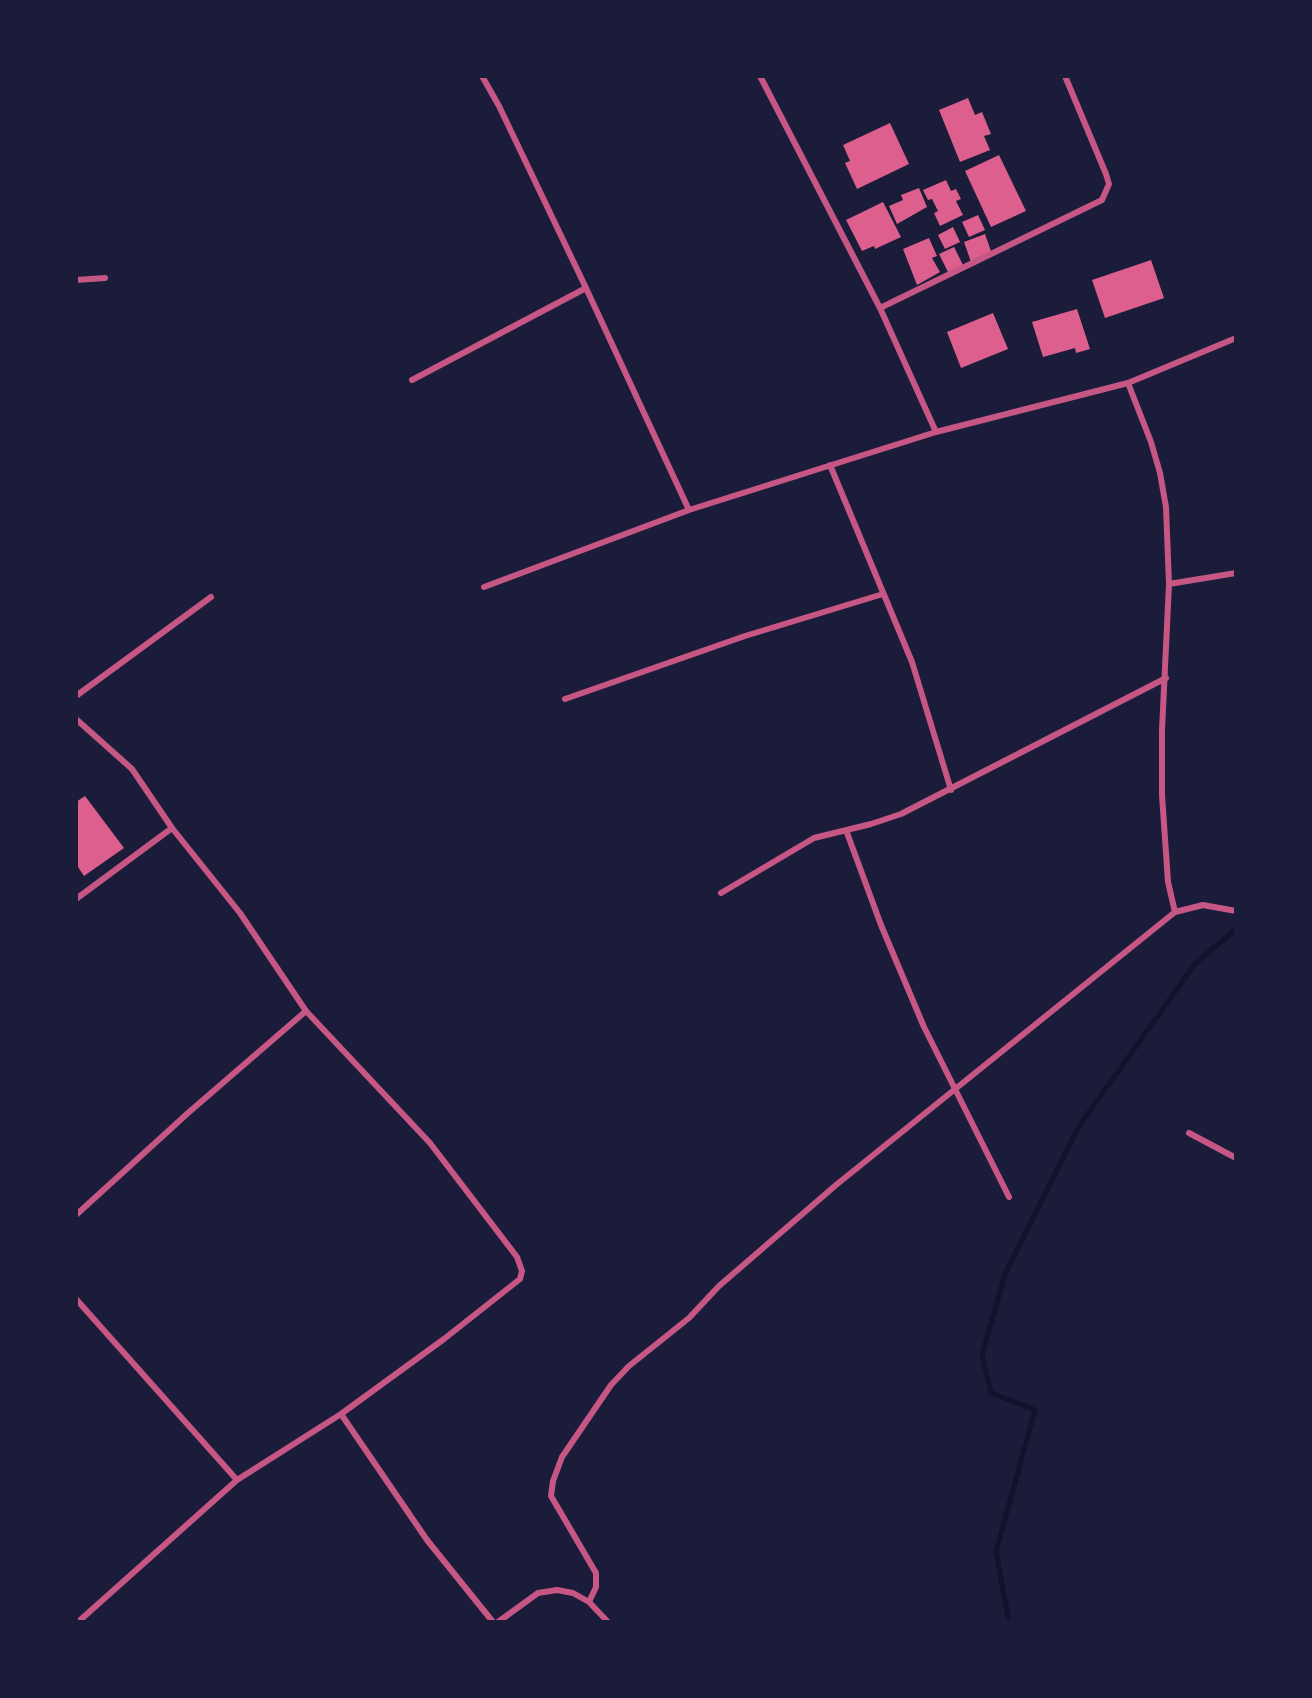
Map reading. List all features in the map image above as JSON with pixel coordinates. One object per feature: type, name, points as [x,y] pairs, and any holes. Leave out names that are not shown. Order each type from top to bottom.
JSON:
[{"type":"street","points":[[482,76],[499,106],[586,288],[689,510]]},
{"type":"street","points":[[760,76],[880,308],[936,432]]},
{"type":"street","points":[[880,308],[1102,200],[1109,184],[1065,76]]},
{"type":"street","points":[[76,280],[105,278]]},
{"type":"street","points":[[412,380],[586,288]]},
{"type":"street","points":[[484,588],[608,543],[689,510],[936,432],[1128,382],[1236,338]]},
{"type":"street","points":[[1128,382],[1160,473],[1166,507],[1169,584],[1166,678],[1161,730],[1162,795],[1168,882],[1175,912]]},
{"type":"street","points":[[830,465],[912,662],[951,790]]},
{"type":"street","points":[[1169,584],[1236,573]]},
{"type":"street","points":[[565,699],[745,636],[883,594]]},
{"type":"street","points":[[76,696],[211,597]]},
{"type":"street","points":[[721,893],[814,838],[901,814],[1166,678]]},
{"type":"street","points":[[76,719],[132,769],[172,828],[240,913],[306,1011],[430,1143],[517,1257],[522,1271],[520,1279],[486,1308],[341,1414],[237,1480],[78,1622]]},
{"type":"street","points":[[76,899],[172,828]]},
{"type":"street","points":[[846,830],[899,970],[1009,1197]]},
{"type":"street","points":[[589,1602],[596,1587],[596,1573],[551,1496],[553,1481],[562,1457],[611,1384],[629,1366],[689,1318],[719,1286],[821,1198],[1175,912],[1203,905],[1236,911]]},
{"type":"street","points":[[76,1215],[188,1113],[306,1011]]},
{"type":"street","points":[[1189,1133],[1236,1158]]},
{"type":"street","points":[[76,1299],[237,1480]]},
{"type":"street","points":[[341,1414],[427,1540],[495,1622],[538,1593],[557,1590],[573,1593],[589,1602],[608,1622]]},
{"type":"building","points":[[968,98],[975,115],[982,112],[991,134],[984,136],[990,150],[960,162],[939,110]]},
{"type":"building","points":[[890,123],[909,164],[857,189],[845,163],[850,161],[843,145]]},
{"type":"building","points":[[999,155],[1026,211],[991,227],[965,171]]},
{"type":"building","points":[[946,180],[951,191],[956,189],[961,199],[956,201],[963,215],[940,226],[934,213],[938,211],[932,199],[928,200],[923,190]]},
{"type":"building","points":[[919,188],[927,207],[897,224],[889,206],[903,200],[901,195]]},
{"type":"building","points":[[883,202],[901,237],[875,249],[874,246],[862,251],[846,220]]},
{"type":"building","points":[[978,215],[985,230],[969,237],[962,222]]},
{"type":"building","points":[[953,227],[960,242],[945,249],[938,235]]},
{"type":"building","points":[[985,234],[992,254],[971,262],[964,242]]},
{"type":"building","points":[[929,238],[937,256],[932,258],[940,272],[917,285],[903,249]]},
{"type":"building","points":[[954,247],[964,267],[949,274],[939,254]]},
{"type":"building","points":[[1151,260],[1164,298],[1105,318],[1092,280]]},
{"type":"building","points":[[1077,309],[1090,349],[1076,353],[1075,348],[1043,357],[1032,322]]},
{"type":"building","points":[[993,313],[1008,349],[961,368],[947,332]]},
{"type":"building","points":[[85,796],[124,848],[84,876],[76,864],[76,802]]},
{"type":"waterway","points":[[1009,1622],[996,1552],[1035,1410],[991,1393],[982,1355],[1005,1274],[1079,1126],[1195,964],[1236,929]]}]
